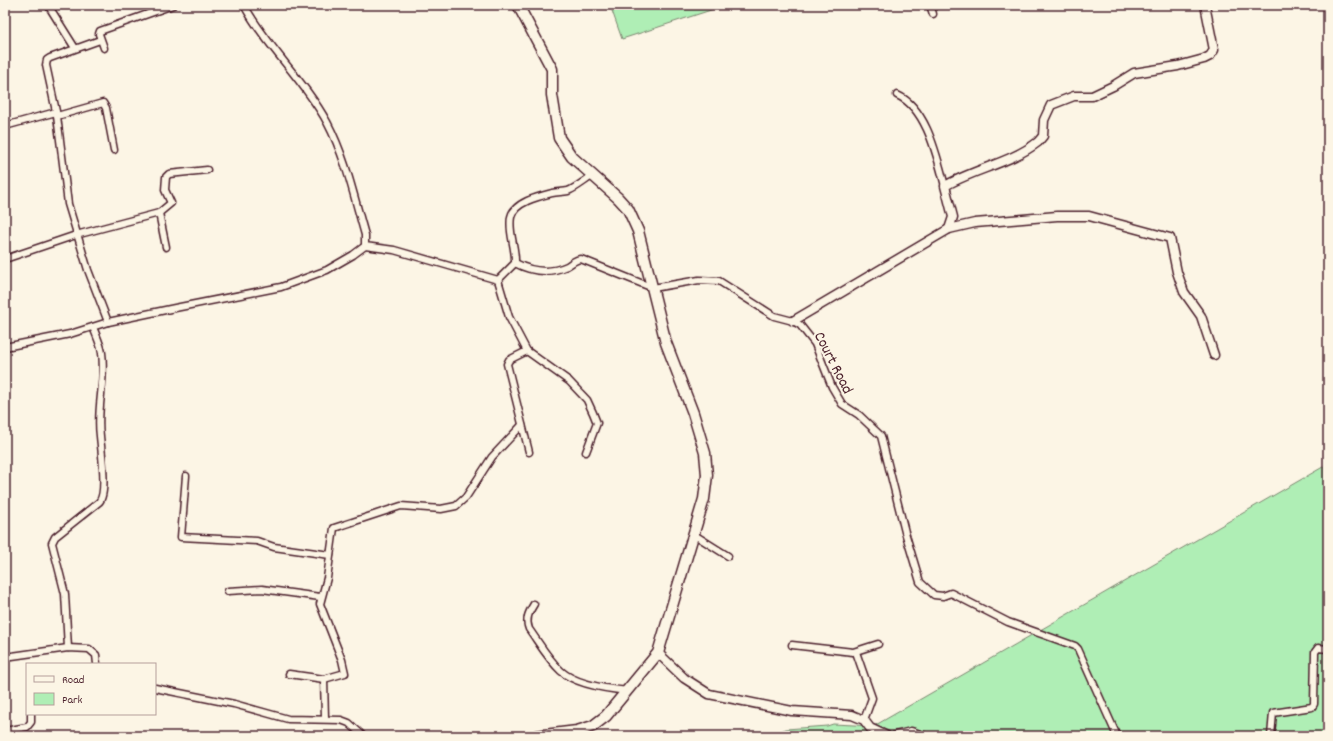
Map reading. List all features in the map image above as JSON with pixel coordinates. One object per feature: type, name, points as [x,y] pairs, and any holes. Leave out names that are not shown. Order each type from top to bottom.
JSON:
[{"type":"highway","points":[[518,5],[552,68],[552,95],[559,138],[572,158],[618,198],[628,209],[638,231],[666,343],[693,413],[705,453],[707,475],[705,493],[658,653],[606,716],[593,726],[577,731],[536,736]]},
{"type":"street","points":[[48,5],[75,48]]},
{"type":"street","points":[[104,48],[99,34],[103,30],[173,5]]},
{"type":"street","points":[[244,5],[256,28],[289,66],[327,121],[343,158],[365,235],[365,246]]},
{"type":"street","points":[[930,5],[933,14]]},
{"type":"street","points":[[945,186],[963,175],[996,164],[1032,147],[1043,136],[1044,120],[1051,105],[1074,96],[1092,96],[1113,86],[1134,73],[1178,66],[1210,56],[1214,50],[1205,5]]},
{"type":"street","points":[[100,40],[46,60],[46,65],[56,114],[68,204],[76,235],[108,322]]},
{"type":"street","points":[[897,95],[905,98],[918,112],[932,141],[953,217],[949,229]]},
{"type":"street","points":[[5,126],[103,104],[106,108],[114,150]]},
{"type":"street","points":[[5,259],[76,235],[159,212],[171,203],[165,190],[166,177],[169,174],[206,170]]},
{"type":"street","points":[[498,280],[515,263],[516,255],[511,230],[511,217],[514,209],[537,198],[574,188],[592,176]]},
{"type":"street","points":[[159,212],[166,247]]},
{"type":"street","points":[[793,321],[949,229],[975,223],[1057,216],[1089,216],[1170,238],[1176,272],[1184,292],[1200,316],[1214,355]]},
{"type":"street","points":[[5,347],[70,334],[108,322],[281,287],[327,270],[353,256],[365,246],[394,250],[498,280]]},
{"type":"street","points":[[515,263],[527,269],[544,271],[564,267],[578,259],[581,259],[653,288]]},
{"type":"street","points":[[498,280],[509,317],[527,351],[569,381],[587,400],[597,423],[586,452]]},
{"type":"street","name":"Court Road","points":[[653,288],[699,280],[718,281],[774,316],[793,321],[800,325],[815,344],[832,387],[842,404],[864,420],[881,436],[905,532],[920,582],[934,595],[943,596],[951,593],[1008,622],[1075,646],[1117,736]]},
{"type":"street","points":[[68,648],[65,594],[52,543],[55,537],[99,502],[103,497],[103,462],[98,421],[102,379],[102,356],[93,327]]},
{"type":"street","points":[[527,351],[509,360],[507,364],[529,452]]},
{"type":"street","points":[[289,674],[324,679],[345,673],[342,660],[320,604],[320,597],[327,578],[332,533],[334,528],[338,525],[401,506],[440,509],[456,506],[461,503],[492,457],[522,425]]},
{"type":"street","points":[[186,476],[181,537],[257,541],[274,547],[330,555]]},
{"type":"street","points":[[693,534],[728,556]]},
{"type":"street","points":[[228,591],[262,589],[320,597]]},
{"type":"street","points":[[534,604],[528,614],[527,623],[529,629],[560,671],[578,680],[608,689],[628,691]]},
{"type":"street","points":[[792,645],[856,652],[878,644]]},
{"type":"street","points":[[5,657],[68,648],[90,649],[96,655],[98,663]]},
{"type":"street","points":[[1271,736],[1273,713],[1312,706],[1314,704],[1315,652],[1318,648],[1328,649]]},
{"type":"street","points":[[856,652],[872,698],[864,720]]},
{"type":"street","points":[[658,653],[684,678],[709,694],[792,711],[852,715],[864,720],[870,728],[887,736]]},
{"type":"street","points":[[324,679],[325,718]]},
{"type":"street","points":[[156,688],[219,700],[288,718],[325,718],[341,720],[349,723],[363,736]]},
{"type":"street","points":[[5,731],[27,727],[31,722],[31,715]]},
{"type":"street","points":[[895,736],[911,732],[923,736]]},
{"type":"green space","points":[[610,5],[712,5],[714,9],[622,39]]},
{"type":"green space","points":[[1328,464],[1328,736],[767,736],[786,729],[827,726],[833,724],[874,726]]}]
